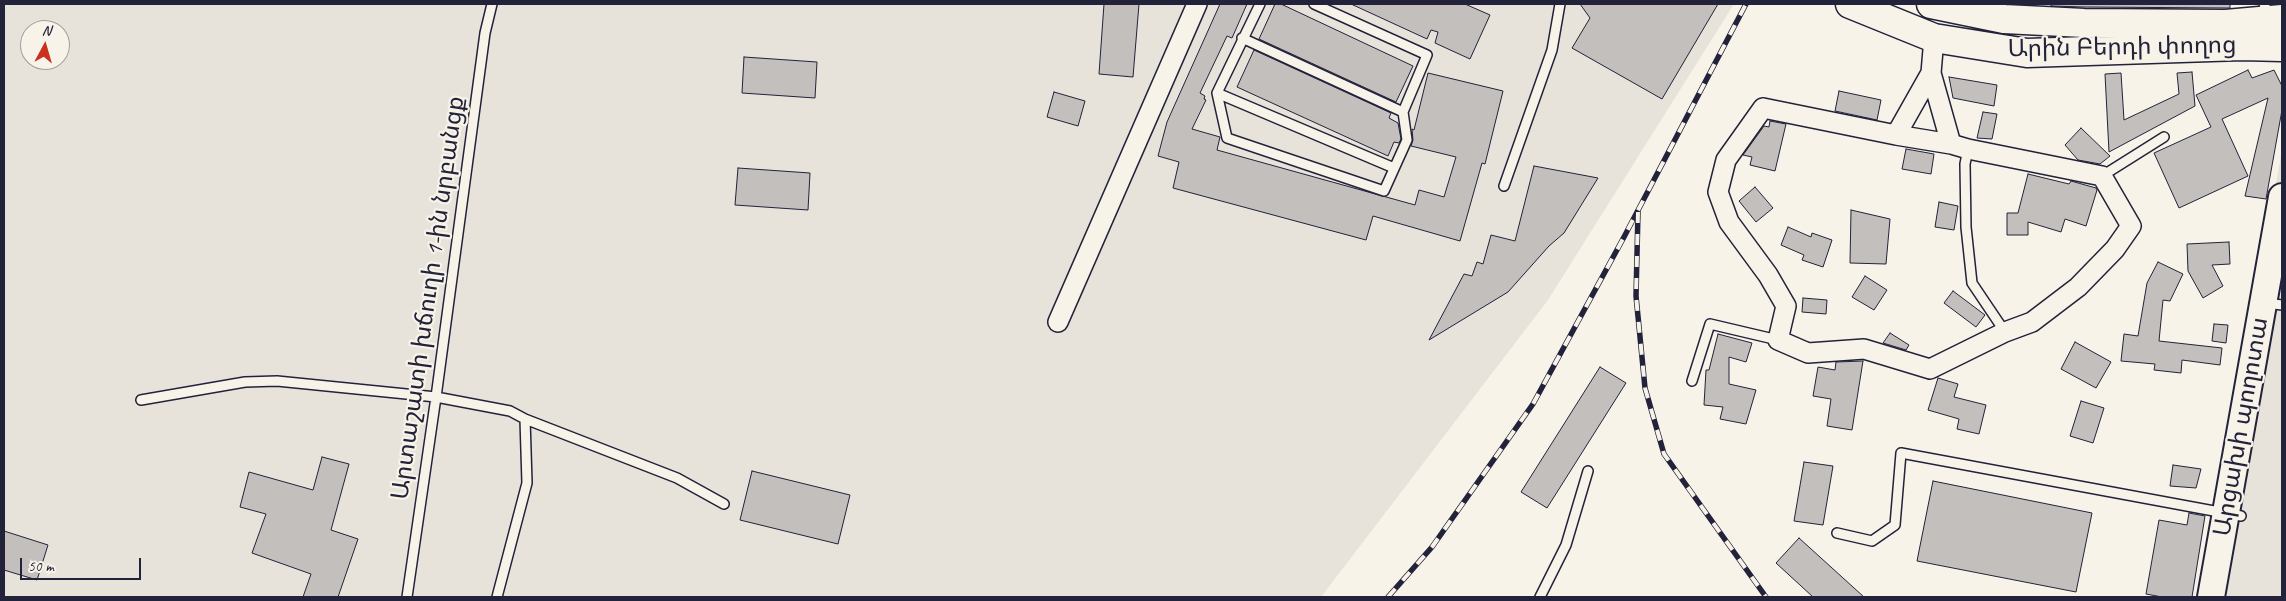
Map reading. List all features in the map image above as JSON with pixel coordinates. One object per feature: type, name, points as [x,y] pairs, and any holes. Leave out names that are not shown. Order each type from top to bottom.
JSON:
[{"type":"main road","name":"Արին Բերդի փողոց","points":[[1850,4],[1934,38],[2027,54],[2242,46],[2282,47]]},
{"type":"main road","name":"Արին Բերդի փողոց","points":[[1931,4],[2004,19],[2084,23],[2226,24],[2269,12]]},
{"type":"street","points":[[1058,322],[1197,4]]},
{"type":"street","points":[[1896,135],[1931,73],[1934,38]]},
{"type":"street","points":[[1931,73],[1960,147]]},
{"type":"street","points":[[1763,108],[1960,147],[2102,176],[2131,226],[2115,249],[2078,287],[2032,322],[2005,332],[1930,369],[1864,349],[1808,353],[1778,340],[1786,306],[1768,275],[1729,222],[1718,192],[1726,160],[1763,108]]},
{"type":"street","name":"Արցախի պողոտա","points":[[2212,597],[2234,515],[2277,304],[2282,197]]},
{"type":"street","name":"Արցախի պողոտա","points":[[2225,597],[2234,515]]},
{"type":"lane","name":"Արտաշատի խճուղի 1-ին նրբանցք","points":[[407,597],[485,34],[492,4]]},
{"type":"lane","points":[[1260,4],[1217,93],[1227,138],[1384,191],[1407,140],[1403,112],[1427,55],[1314,4]]},
{"type":"lane","points":[[1504,186],[1552,50],[1560,4]]},
{"type":"lane","points":[[1242,38],[1403,112]]},
{"type":"lane","points":[[1217,93],[1394,168]]},
{"type":"lane","points":[[2102,176],[2164,137]]},
{"type":"lane","points":[[1960,147],[1965,164],[1966,227],[1972,283],[2005,332]]},
{"type":"lane","points":[[1692,381],[1710,324],[1778,340]]},
{"type":"lane","points":[[141,400],[245,382],[276,381],[436,397],[510,410],[525,419],[677,478],[724,504]]},
{"type":"lane","points":[[497,597],[527,483],[525,419]]},
{"type":"lane","points":[[1837,533],[1872,541],[1895,525],[1901,454],[2234,515]]},
{"type":"lane","points":[[1540,597],[1566,545],[1588,471]]},
{"type":"shaded area","points":[[4,4],[1734,4],[1548,300],[1321,597],[4,597]]},
{"type":"shaded area","points":[[2282,151],[2282,597],[2196,597],[2216,498]]},
{"type":"building","points":[[1104,4],[1139,4],[1133,77],[1099,74]]},
{"type":"building","points":[[1220,4],[1247,4],[1232,38],[1227,36],[1200,93],[1205,96],[1204,99],[1206,100],[1192,129],[1220,137],[1217,150],[1415,205],[1419,190],[1444,197],[1456,157],[1411,146],[1413,140],[1412,129],[1414,130],[1428,73],[1503,91],[1485,164],[1482,163],[1460,241],[1373,216],[1366,240],[1173,188],[1179,162],[1158,156],[1167,122]]},
{"type":"building","points":[[1275,4],[1281,4],[1413,66],[1396,102],[1259,39]]},
{"type":"building","points":[[1351,4],[1465,4],[1490,15],[1470,59],[1435,43],[1438,32],[1431,30],[1427,39]]},
{"type":"building","points":[[1580,4],[1718,4],[1662,99],[1572,48],[1590,18]]},
{"type":"building","points":[[2051,4],[2230,4],[2230,8],[2084,7],[2051,6]]},
{"type":"building","points":[[1254,50],[1391,113],[1389,118],[1398,123],[1401,139],[1399,143],[1394,142],[1388,156],[1237,87]]},
{"type":"building","points":[[744,57],[817,62],[815,98],[742,93]]},
{"type":"building","points":[[2248,70],[2252,78],[2274,70],[2282,86],[2282,110],[2266,199],[2245,196],[2268,98],[2222,119],[2248,176],[2179,208],[2154,153],[2211,127],[2196,95]]},
{"type":"building","points":[[2192,72],[2195,106],[2109,152],[2105,74],[2121,73],[2124,120],[2179,94],[2177,73]]},
{"type":"building","points":[[1949,77],[1997,85],[1994,106],[1953,98]]},
{"type":"building","points":[[1839,91],[1881,100],[1877,120],[1835,111]]},
{"type":"building","points":[[1054,92],[1085,101],[1078,126],[1047,117]]},
{"type":"building","points":[[1983,112],[1997,114],[1992,139],[1977,138]]},
{"type":"building","points":[[1770,121],[1786,124],[1775,171],[1750,165],[1752,157],[1743,155],[1764,126],[1769,127]]},
{"type":"building","points":[[2081,128],[2110,156],[2100,164],[2078,160],[2065,145]]},
{"type":"building","points":[[1906,149],[1934,154],[1931,174],[1902,169]]},
{"type":"building","points":[[1534,166],[1598,178],[1564,233],[1549,246],[1508,292],[1429,340],[1464,274],[1472,276],[1477,262],[1483,264],[1491,235],[1515,241]]},
{"type":"building","points":[[738,168],[810,173],[808,210],[735,205]]},
{"type":"building","points":[[2028,174],[2069,184],[2071,181],[2096,188],[2086,226],[2065,219],[2061,232],[2028,222],[2028,235],[2007,235],[2007,213],[2018,213]]},
{"type":"building","points":[[1755,187],[1773,208],[1756,222],[1739,201]]},
{"type":"building","points":[[1939,202],[1958,206],[1954,230],[1935,227]]},
{"type":"building","points":[[1851,210],[1890,219],[1886,264],[1850,263]]},
{"type":"building","points":[[1788,227],[1811,237],[1812,233],[1832,240],[1823,267],[1802,260],[1804,255],[1781,245]]},
{"type":"building","points":[[2229,242],[2230,264],[2212,265],[2223,286],[2203,298],[2188,271],[2187,244]]},
{"type":"building","points":[[2158,262],[2183,274],[2170,301],[2163,300],[2159,341],[2222,348],[2220,365],[2182,360],[2181,373],[2154,370],[2155,364],[2121,361],[2124,334],[2138,336],[2147,283]]},
{"type":"building","points":[[1865,276],[1887,290],[1874,310],[1852,297]]},
{"type":"building","points":[[1953,291],[1985,315],[1976,327],[1944,303]]},
{"type":"building","points":[[1803,298],[1827,300],[1826,314],[1802,312]]},
{"type":"building","points":[[2214,324],[2228,325],[2226,343],[2212,341]]},
{"type":"building","points":[[1890,333],[1909,345],[1906,350],[1883,343]]},
{"type":"building","points":[[1718,334],[1752,343],[1746,362],[1729,357],[1729,384],[1756,390],[1746,424],[1720,419],[1723,407],[1704,405],[1706,370],[1709,370]]},
{"type":"building","points":[[2075,342],[2111,362],[2096,388],[2061,369]]},
{"type":"building","points":[[1863,361],[1852,430],[1827,426],[1831,399],[1813,396],[1818,367],[1835,370],[1836,362]]},
{"type":"building","points":[[1600,367],[1626,383],[1547,508],[1521,492]]},
{"type":"building","points":[[1938,378],[1958,384],[1954,397],[1986,405],[1979,434],[1957,429],[1959,419],[1928,410]]},
{"type":"building","points":[[2081,401],[2104,408],[2093,443],[2070,436]]},
{"type":"building","points":[[322,457],[349,464],[331,530],[358,539],[338,597],[303,597],[311,574],[252,553],[266,514],[240,507],[249,472],[313,490]]},
{"type":"building","points":[[1804,462],[1833,466],[1823,525],[1794,521]]},
{"type":"building","points":[[2173,465],[2201,469],[2196,488],[2170,486]]},
{"type":"building","points":[[752,471],[850,495],[838,544],[740,520]]},
{"type":"building","points":[[1933,481],[2092,513],[2076,592],[1917,561]]},
{"type":"building","points":[[2189,513],[2205,516],[2192,597],[2162,597],[2146,594],[2159,520],[2187,525]]},
{"type":"building","points":[[4,531],[48,545],[37,580],[4,570]]},
{"type":"building","points":[[1799,538],[1864,597],[1813,597],[1776,563]]},
{"type":"railway","points":[[1388,597],[1432,547],[1533,404],[1624,237],[1746,4]]},
{"type":"railway","points":[[1638,212],[1636,296],[1645,388],[1664,454],[1766,597]]}]
